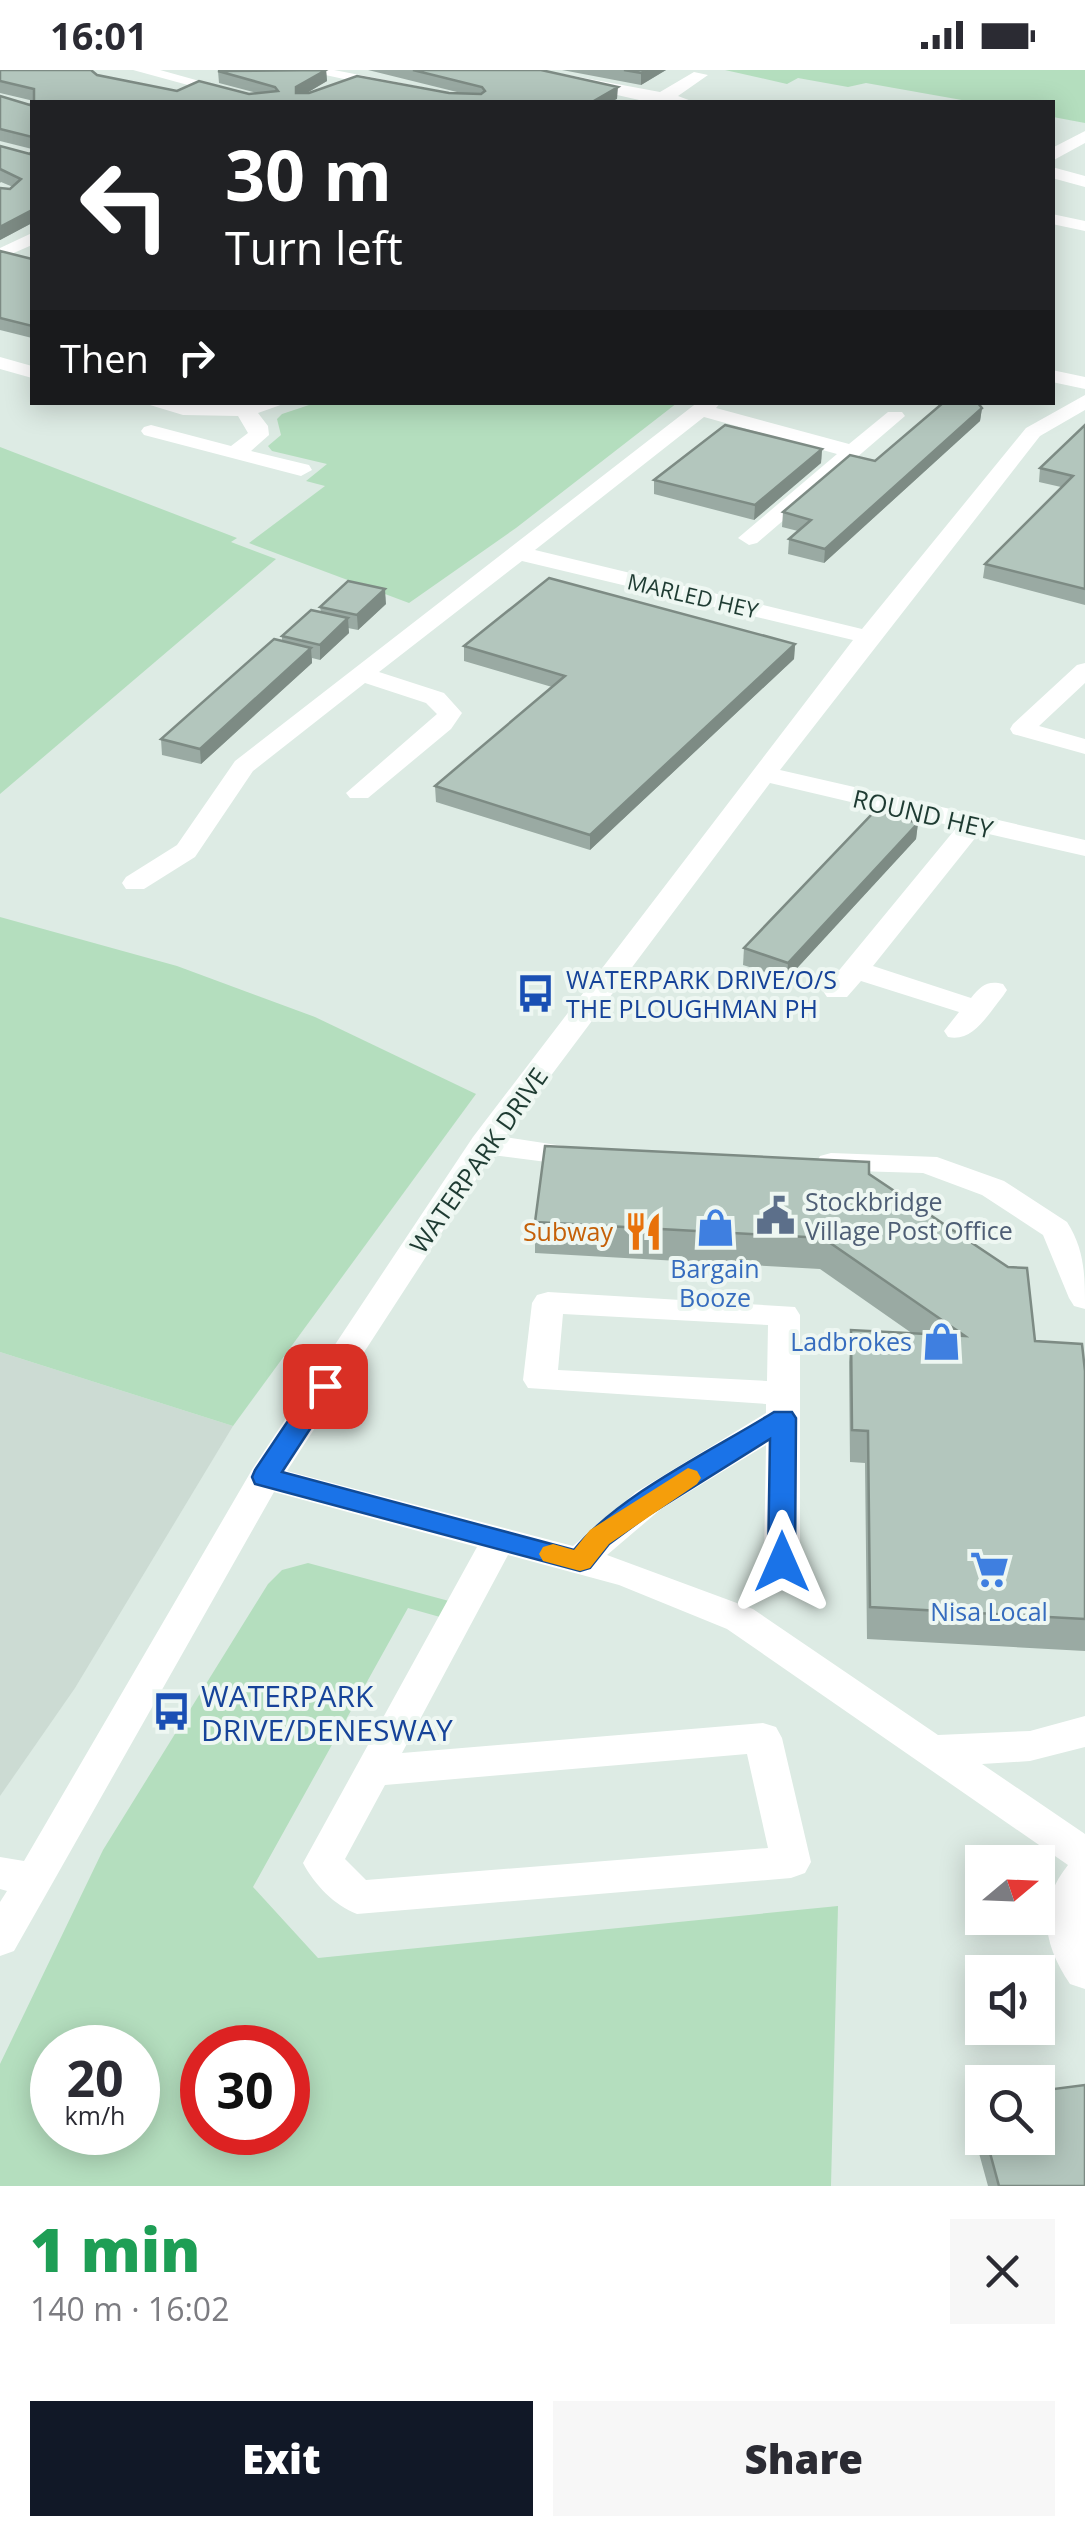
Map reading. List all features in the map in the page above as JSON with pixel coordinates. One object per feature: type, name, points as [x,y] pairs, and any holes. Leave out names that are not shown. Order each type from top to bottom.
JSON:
[{"type":"street","points":[[141,70],[259,100]]},
{"type":"street","points":[[310,70],[360,74],[465,100]]},
{"type":"street","points":[[515,70],[660,100],[700,75]]},
{"type":"street","points":[[322,94],[360,74]]},
{"type":"street","points":[[1055,154],[1085,136]]},
{"type":"street","points":[[1055,173],[1085,182]]},
{"type":"street","points":[[1055,220],[1085,226]]},
{"type":"street","points":[[2,254],[30,239]]},
{"type":"street","points":[[0,363],[30,371]]},
{"type":"street","name":"WATERPARK DRIVE","points":[[0,1939],[17,1876],[265,1477],[484,1144],[1036,414],[1085,401]]},
{"type":"street","name":"WATERPARK DRIVE","points":[[1036,414],[1085,401]]},
{"type":"street","points":[[161,405],[186,412],[246,411],[268,405]]},
{"type":"street","points":[[135,883],[186,851],[244,766],[706,406],[854,452]]},
{"type":"street","points":[[234,452],[260,435],[246,411]]},
{"type":"street","points":[[749,538],[895,416]]},
{"type":"street","points":[[151,431],[301,470]]},
{"type":"street","name":"MARLED HEY","points":[[518,553],[868,637]]},
{"type":"street","points":[[1085,670],[1022,729],[1085,746]]},
{"type":"street","points":[[359,793],[442,724],[450,712],[435,698],[361,674]]},
{"type":"street","name":"ROUND HEY","points":[[762,774],[1085,848]]},
{"type":"street","points":[[972,825],[847,981],[976,1010]]},
{"type":"street","points":[[484,1144],[565,1158],[622,1159]]},
{"type":"street","points":[[793,1162],[926,1164],[992,1188],[1056,1229],[1085,1298]]},
{"type":"street","points":[[782,1562],[784,1315],[548,1303],[540,1380],[783,1406]]},
{"type":"street","points":[[580,1561],[599,1537],[783,1406]]},
{"type":"street","points":[[265,1477],[628,1574],[740,1619],[1085,1854]]},
{"type":"street","points":[[377,1770],[763,1738],[791,1862],[357,1896],[324,1863],[500,1539]]},
{"type":"street","points":[[934,1750],[1034,1746],[1085,1731]]},
{"type":"street","points":[[1085,1874],[1069,1891],[1064,1929],[1085,1972]]},
{"type":"shaded area","points":[[0,1352],[233,1426],[75,1688],[0,1796]]},
{"type":"green space","points":[[725,70],[1085,70],[1085,123],[1055,117],[1055,100],[962,100],[866,83],[848,87],[798,78],[787,84]]},
{"type":"green space","points":[[309,405],[674,405],[516,528],[409,603],[249,543],[325,486],[306,481],[327,464],[272,451],[268,446],[281,435],[277,419]]},
{"type":"green space","points":[[0,447],[237,538],[231,542],[276,559],[0,794]]},
{"type":"green space","points":[[0,917],[177,966],[315,1017],[476,1094],[233,1426],[0,1352]]},
{"type":"green space","points":[[308,1563],[449,1601],[440,1617],[408,1608],[253,1887],[318,1958],[838,1906],[831,2186],[0,2186],[0,2064],[103,1850],[268,1584],[282,1570]]},
{"type":"building","points":[[0,70],[91,70],[97,75],[177,91],[199,81],[249,94],[278,91],[218,71],[326,70],[296,87],[296,93],[309,93],[357,76],[449,93],[481,94],[485,91],[482,87],[413,70],[541,70],[618,87],[595,100],[34,100],[34,89],[0,81]]},
{"type":"building","points":[[0,96],[30,105],[30,136],[0,129]]},
{"type":"building","points":[[0,146],[30,154],[30,211],[0,227],[0,188],[10,189],[21,179],[0,169]]},
{"type":"building","points":[[0,251],[30,258],[30,326],[0,318]]},
{"type":"building","points":[[940,405],[982,408],[825,549],[789,539],[811,520],[783,512],[850,455],[875,461]]},
{"type":"building","points":[[725,425],[822,449],[755,505],[654,480]]},
{"type":"building","points":[[1085,425],[1085,589],[985,564],[1073,476],[1040,468]]},
{"type":"building","points":[[549,578],[795,644],[590,835],[435,786],[565,676],[464,646]]},
{"type":"building","points":[[348,581],[385,589],[357,615],[320,607]]},
{"type":"building","points":[[311,610],[348,618],[320,645],[282,636]]},
{"type":"building","points":[[274,639],[311,648],[200,749],[161,739]]},
{"type":"building","points":[[875,811],[918,823],[788,963],[744,948]]},
{"type":"building","points":[[545,1146],[869,1162],[869,1174],[1008,1267],[1027,1268],[1035,1341],[1082,1344],[1085,1619],[870,1607],[868,1431],[852,1430],[851,1330],[965,1336],[823,1238],[535,1222]]},
{"type":"building","points":[[1085,2085],[1085,2186],[999,2186],[991,2155],[1055,2155],[1055,2089]]},
{"type":"slow traffic","points":[[553,1554],[580,1561],[599,1537],[688,1478]]},
{"type":"place","name":"WATERPARK DRIVE/O/S THE PLOUGHMAN PH","points":[[536,993]]},
{"type":"place","name":"Stockbridge Village Post Office","points":[[775,1215]]},
{"type":"place","name":"Bargain Booze","points":[[715,1227]]},
{"type":"place","name":"Subway","points":[[643,1231]]},
{"type":"place","name":"Ladbrokes","points":[[942,1341]]},
{"type":"place","name":"Nisa Local","points":[[989,1570]]},
{"type":"place","name":"WATERPARK DRIVE/DENESWAY","points":[[171,1712]]},
{"type":"route","points":[[325,1386],[265,1477],[580,1561],[599,1537],[638,1509],[783,1418],[782,1562]]}]
